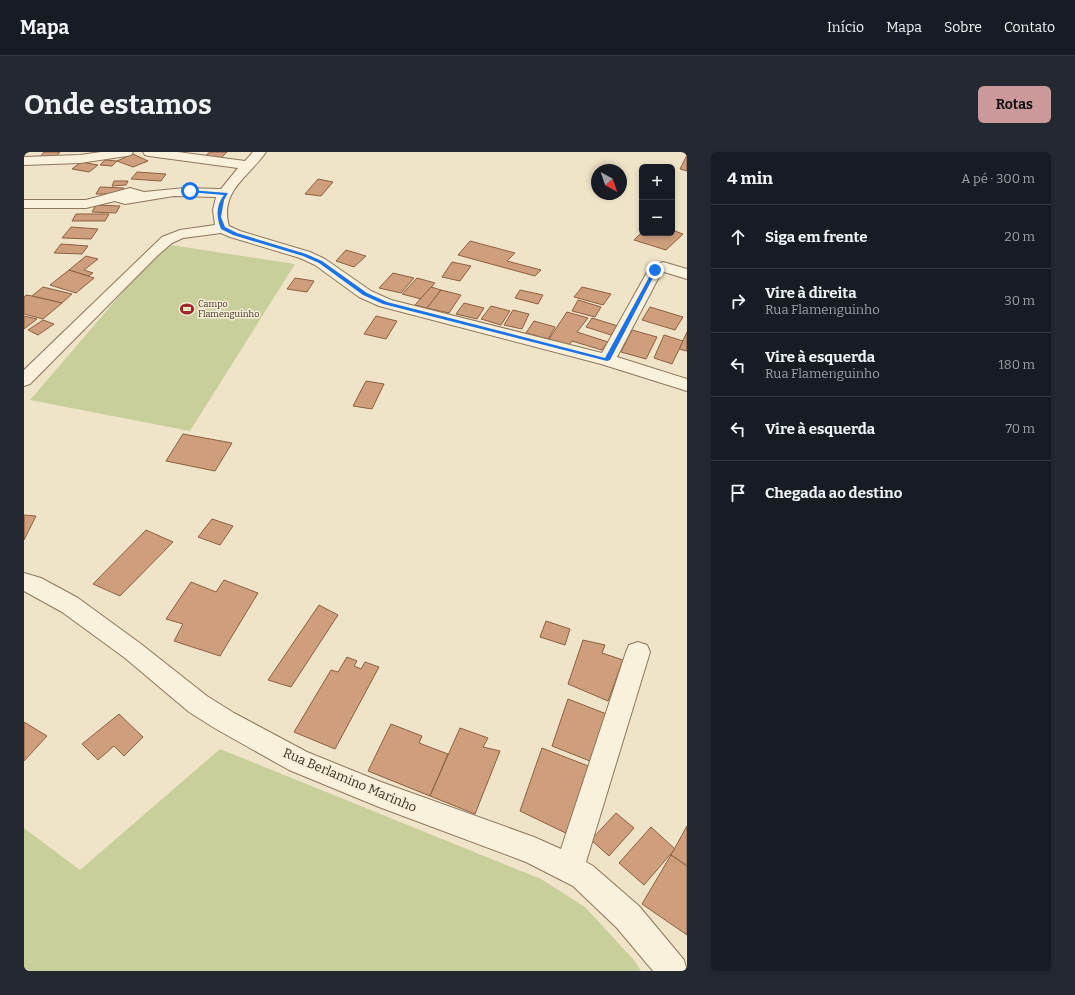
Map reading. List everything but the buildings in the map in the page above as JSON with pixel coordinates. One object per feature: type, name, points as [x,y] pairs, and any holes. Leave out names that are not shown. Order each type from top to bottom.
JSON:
[{"type":"street","points":[[24,161],[80,158],[127,152]]},
{"type":"street","points":[[149,152],[248,165]]},
{"type":"street","points":[[223,228],[219,217],[222,200],[240,173],[260,152]]},
{"type":"street","points":[[24,204],[86,204],[120,196],[119,198],[128,200],[141,196],[190,191],[226,194]]},
{"type":"street","points":[[24,380],[146,258],[167,240],[180,234],[223,228],[235,234],[305,255],[320,262],[365,294],[385,303],[607,360],[687,384]]},
{"type":"street","points":[[607,360],[655,270],[663,267],[687,274]]},
{"type":"street","name":"Rua Berlamino Marinho","points":[[24,582],[33,584],[70,606],[133,651],[198,704],[224,721],[298,761],[379,794],[534,852],[583,876],[628,917],[673,971]]},
{"type":"street","points":[[569,869],[638,652]]},
{"type":"green space","name":"Campo Flamenguinho","points":[[164,244],[295,264],[190,431],[30,400]]},
{"type":"green space","points":[[220,749],[541,879],[585,907],[634,960],[641,971],[24,971],[24,828],[80,870]]},
{"type":"place","name":"Campo Flamenguinho","points":[[187,309]]},
{"type":"route","points":[[190,191],[226,194],[222,200],[219,217],[223,228],[235,234],[305,255],[320,262],[365,294],[385,303],[607,360],[655,270]]}]
